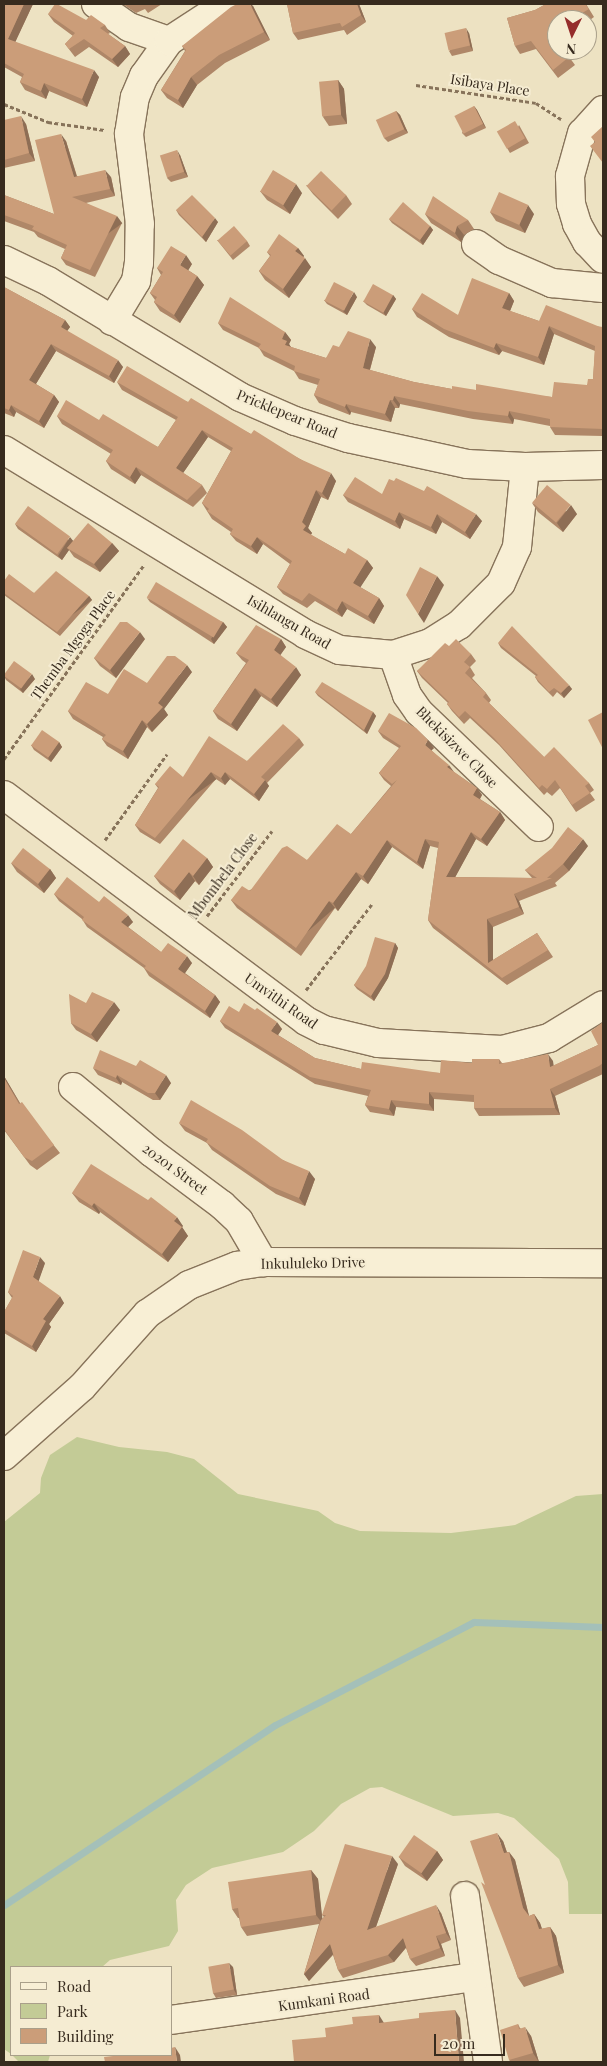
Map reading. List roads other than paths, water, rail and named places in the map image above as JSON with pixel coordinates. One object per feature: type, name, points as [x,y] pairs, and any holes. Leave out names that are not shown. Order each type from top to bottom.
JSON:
[{"type":"street","points":[[96,4],[129,27],[169,41]]},
{"type":"street","points":[[112,321],[136,281],[140,263],[140,224],[129,134],[135,97],[144,76],[169,41],[226,4]]},
{"type":"street","points":[[603,110],[582,133],[570,176],[571,204],[586,242],[603,260]]},
{"type":"street","points":[[476,244],[499,260],[552,283],[603,288]]},
{"type":"street","name":"Pricklepear Road","points":[[4,260],[48,281],[240,397],[295,421],[416,455],[467,464],[525,467],[603,465]]},
{"type":"street","name":"Isihlangu Road","points":[[4,450],[323,643],[340,650],[393,655],[430,643],[459,626],[501,583],[516,547],[525,467]]},
{"type":"street","name":"Bhekisizwe Close","points":[[393,655],[407,695],[419,712],[539,827]]},
{"type":"street","name":"Umvithi Road","points":[[4,795],[291,1010],[324,1030],[378,1043],[502,1050],[549,1038],[603,1005]]},
{"type":"street","name":"20201 Street","points":[[73,1088],[151,1152],[222,1205],[239,1221],[263,1262]]},
{"type":"street","name":"Inkululeko Drive","points":[[4,1456],[76,1392],[147,1314],[167,1298],[189,1285],[237,1266],[263,1262],[603,1263]]},
{"type":"street","points":[[465,1896],[488,2062]]},
{"type":"street","name":"Kumkani Road","points":[[172,2020],[476,1977]]},
{"type":"waterway","points":[[4,1905],[275,1725],[474,1622],[603,1627]]}]
